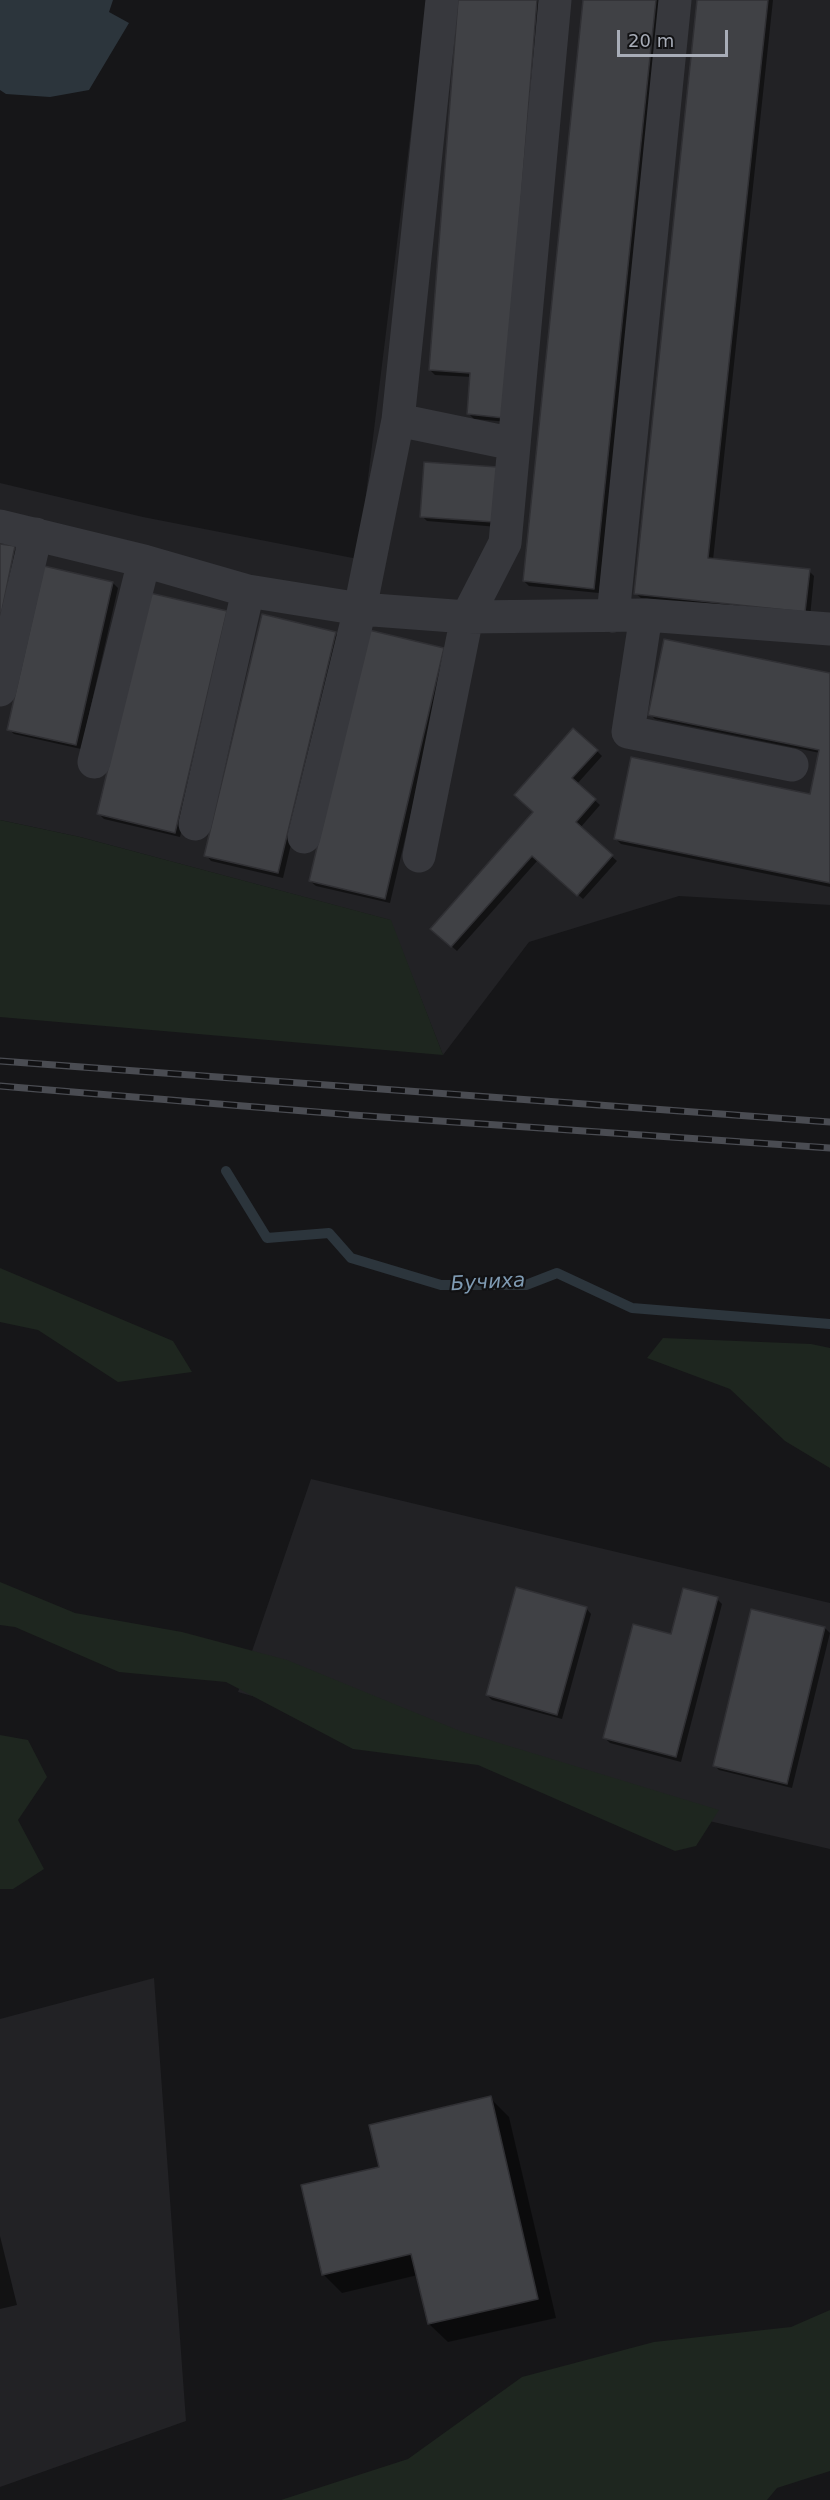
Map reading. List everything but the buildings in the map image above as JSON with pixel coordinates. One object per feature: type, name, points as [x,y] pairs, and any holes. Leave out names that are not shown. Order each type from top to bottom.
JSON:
[{"type":"lane","points":[[304,837],[360,609],[398,420],[442,0]]},
{"type":"lane","points":[[418,856],[467,617],[505,543],[555,0]]},
{"type":"lane","points":[[613,616],[675,0]]},
{"type":"lane","points":[[398,420],[514,444]]},
{"type":"lane","points":[[0,525],[144,561],[248,591],[360,609],[467,617],[646,615],[830,629]]},
{"type":"lane","points":[[0,690],[36,534]]},
{"type":"lane","points":[[94,762],[144,561]]},
{"type":"lane","points":[[195,824],[248,591]]},
{"type":"lane","points":[[646,615],[628,732],[792,765]]},
{"type":"shaded area","points":[[0,0],[113,0],[109,12],[129,23],[89,90],[50,97],[6,94],[0,90]]},
{"type":"shaded area","points":[[427,0],[830,0],[830,905],[679,896],[529,942],[443,1055],[390,920],[80,837],[0,820],[0,483],[143,517],[358,559]]},
{"type":"shaded area","points":[[0,820],[80,837],[391,920],[443,1055],[0,1017]]},
{"type":"shaded area","points":[[0,1268],[173,1341],[192,1372],[118,1382],[38,1330],[0,1322]]},
{"type":"shaded area","points":[[663,1338],[811,1344],[830,1348],[830,1468],[785,1441],[730,1389],[647,1358]]},
{"type":"shaded area","points":[[311,1479],[830,1603],[830,1849],[627,1802],[238,1692]]},
{"type":"shaded area","points":[[0,1582],[75,1613],[182,1632],[287,1660],[460,1731],[719,1810],[696,1846],[675,1851],[478,1765],[353,1749],[226,1682],[119,1672],[15,1627],[0,1625]]},
{"type":"shaded area","points":[[0,1735],[28,1740],[47,1777],[18,1820],[44,1869],[13,1889],[0,1889]]},
{"type":"shaded area","points":[[154,1978],[186,2421],[0,2487],[0,2019]]},
{"type":"shaded area","points":[[830,2310],[830,2471],[777,2488],[767,2500],[281,2500],[408,2459],[522,2377],[654,2342],[791,2327]]},
{"type":"waterway","name":"Бучиха","points":[[226,1171],[267,1238],[329,1233],[351,1258],[441,1285],[526,1285],[557,1273],[632,1308],[830,1324]]},
{"type":"railway","points":[[0,1061],[830,1122]]},
{"type":"railway","points":[[0,1086],[353,1115],[830,1148]]}]
